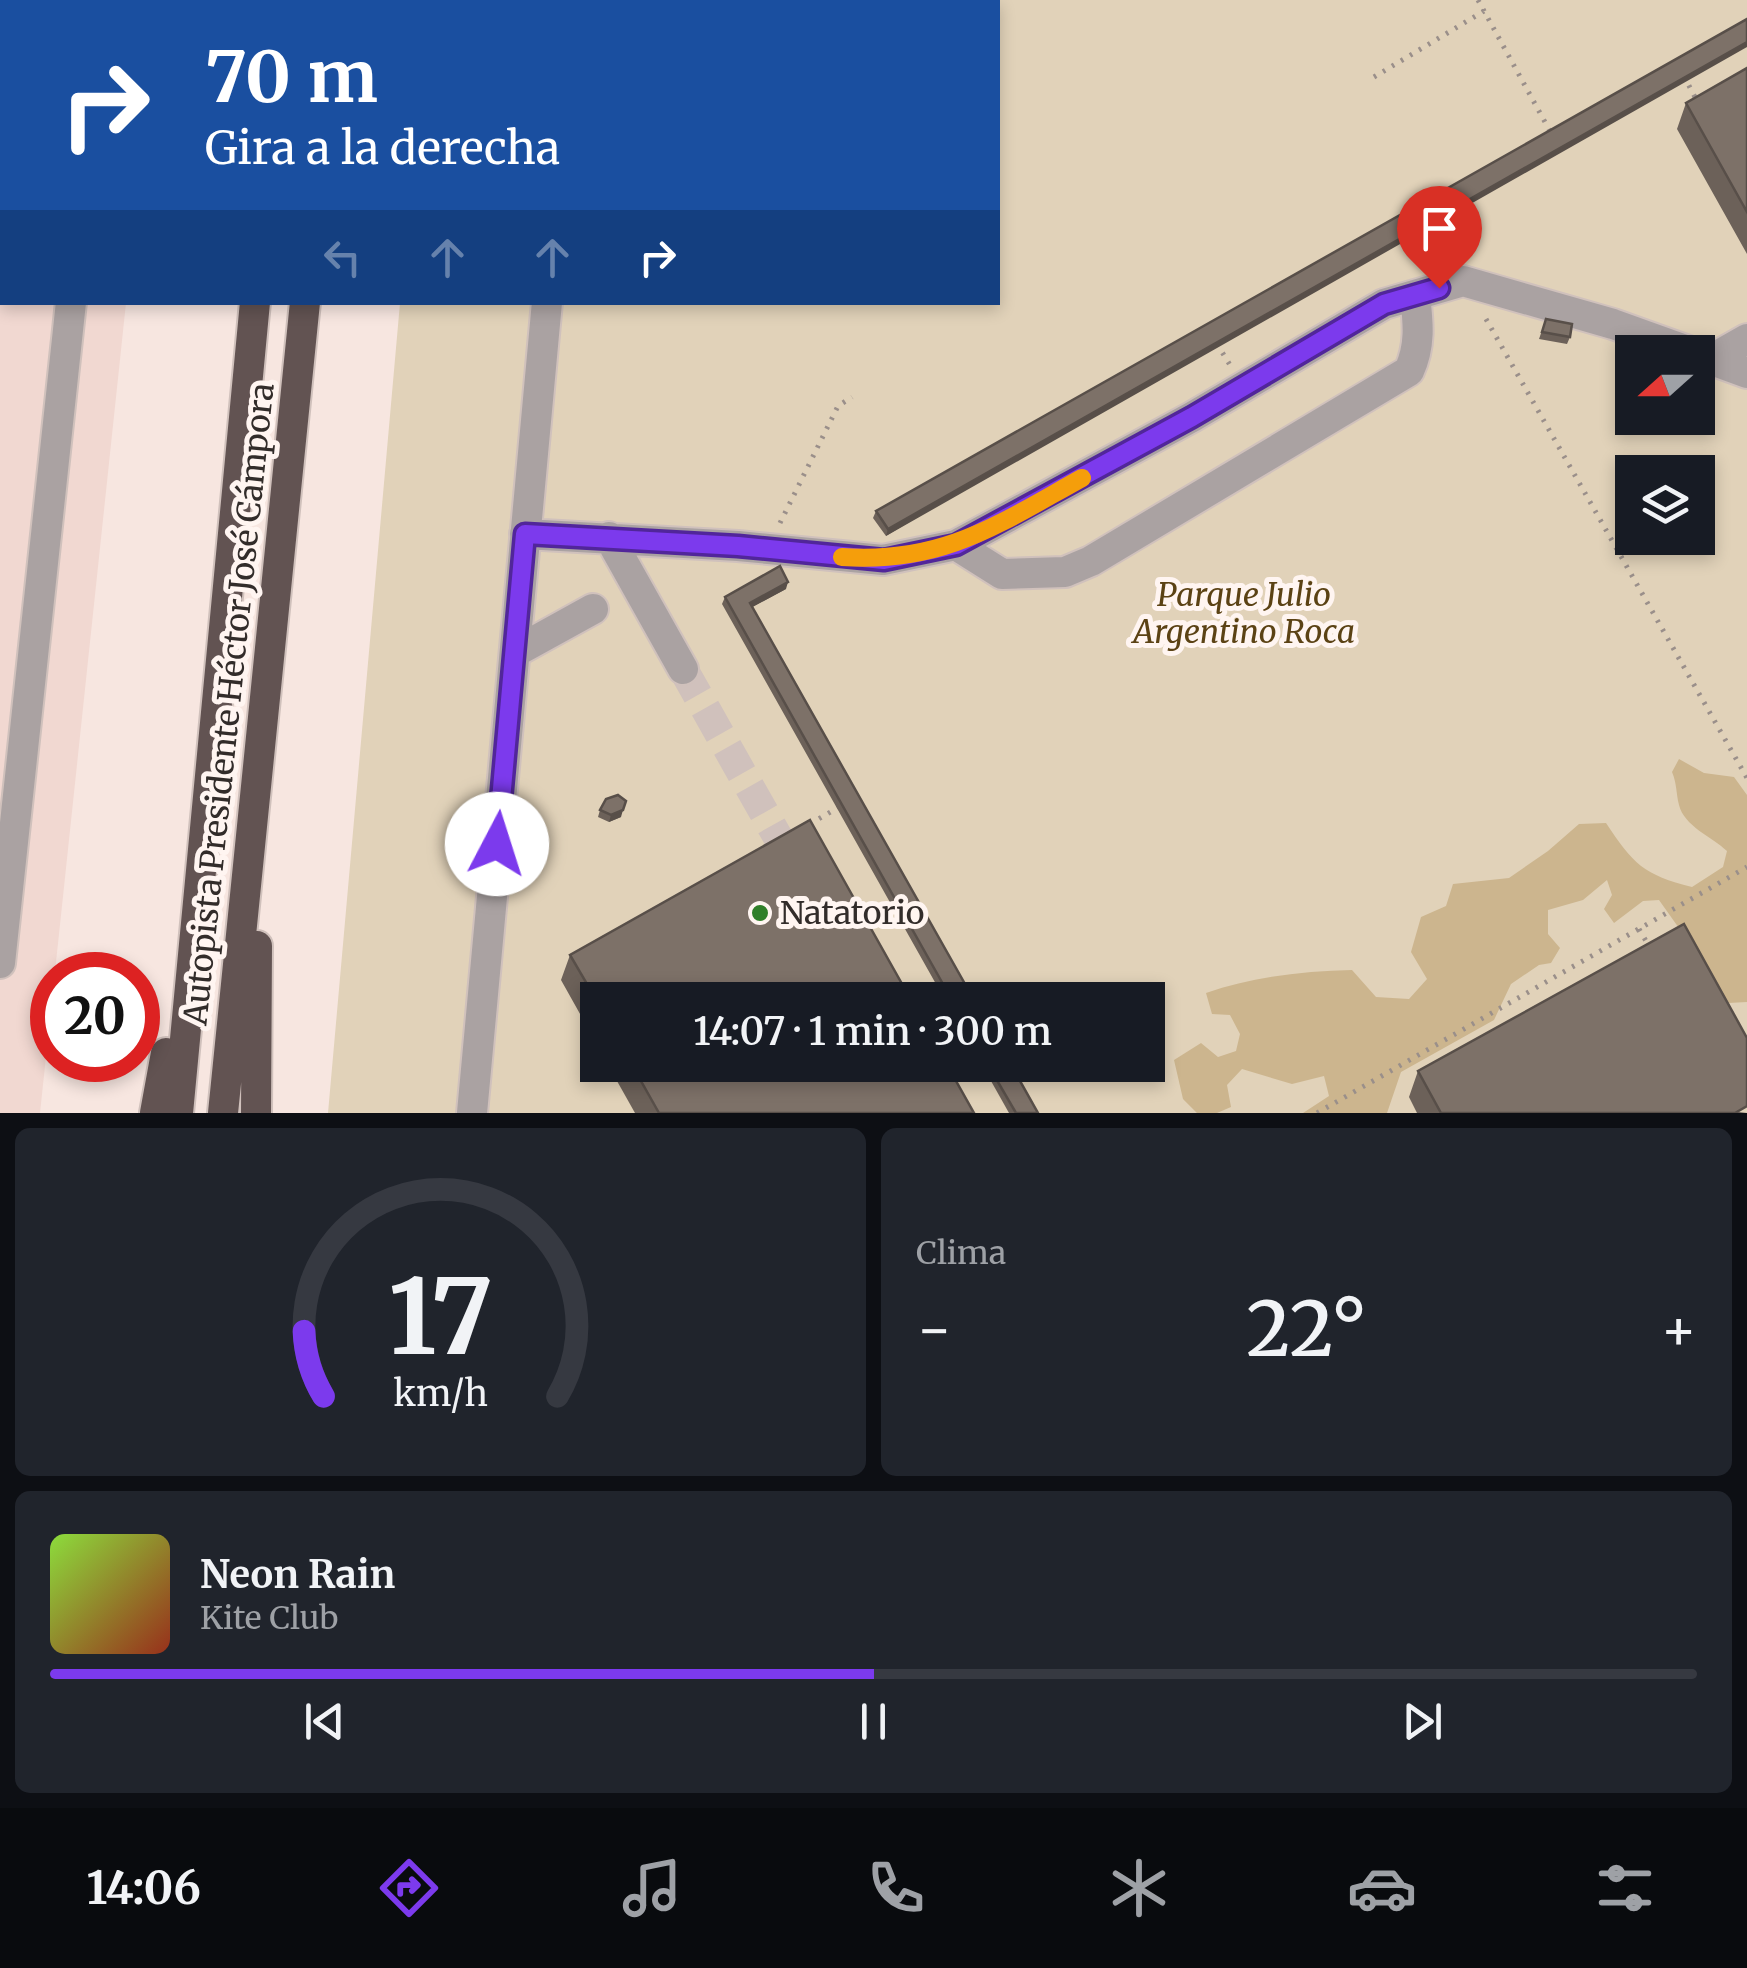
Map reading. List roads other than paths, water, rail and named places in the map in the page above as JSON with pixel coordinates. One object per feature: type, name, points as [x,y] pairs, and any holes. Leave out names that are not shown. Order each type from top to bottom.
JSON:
[{"type":"highway","name":"Autopista Presidente Héctor José Cámpora","points":[[178,1113],[255,305]]},
{"type":"highway","name":"Autopista Presidente Héctor José Cámpora","points":[[223,1113],[305,305]]},
{"type":"highway","points":[[256,789],[256,1113]]},
{"type":"highway","points":[[156,1113],[202,838]]},
{"type":"lane","points":[[525,534],[884,560],[956,545],[1192,417],[1384,304],[1414,295],[1463,281],[1642,335]]},
{"type":"lane","points":[[956,545],[1002,574],[1065,572],[1091,560],[1409,371],[1416,357],[1419,333],[1414,295]]},
{"type":"lane","points":[[0,963],[71,305]]},
{"type":"lane","points":[[472,1113],[547,305]]},
{"type":"lane","points":[[1715,351],[1747,339]]},
{"type":"lane","points":[[1715,361],[1747,373]]},
{"type":"lane","points":[[609,538],[683,669]]},
{"type":"lane","points":[[514,652],[593,609]]},
{"type":"tunnel","points":[[683,669],[797,871]]},
{"type":"place","name":"Natatorio","points":[[760,913]]},
{"type":"park label","name":"Parque Julio Argentino Roca","points":[[1244,614]]}]
